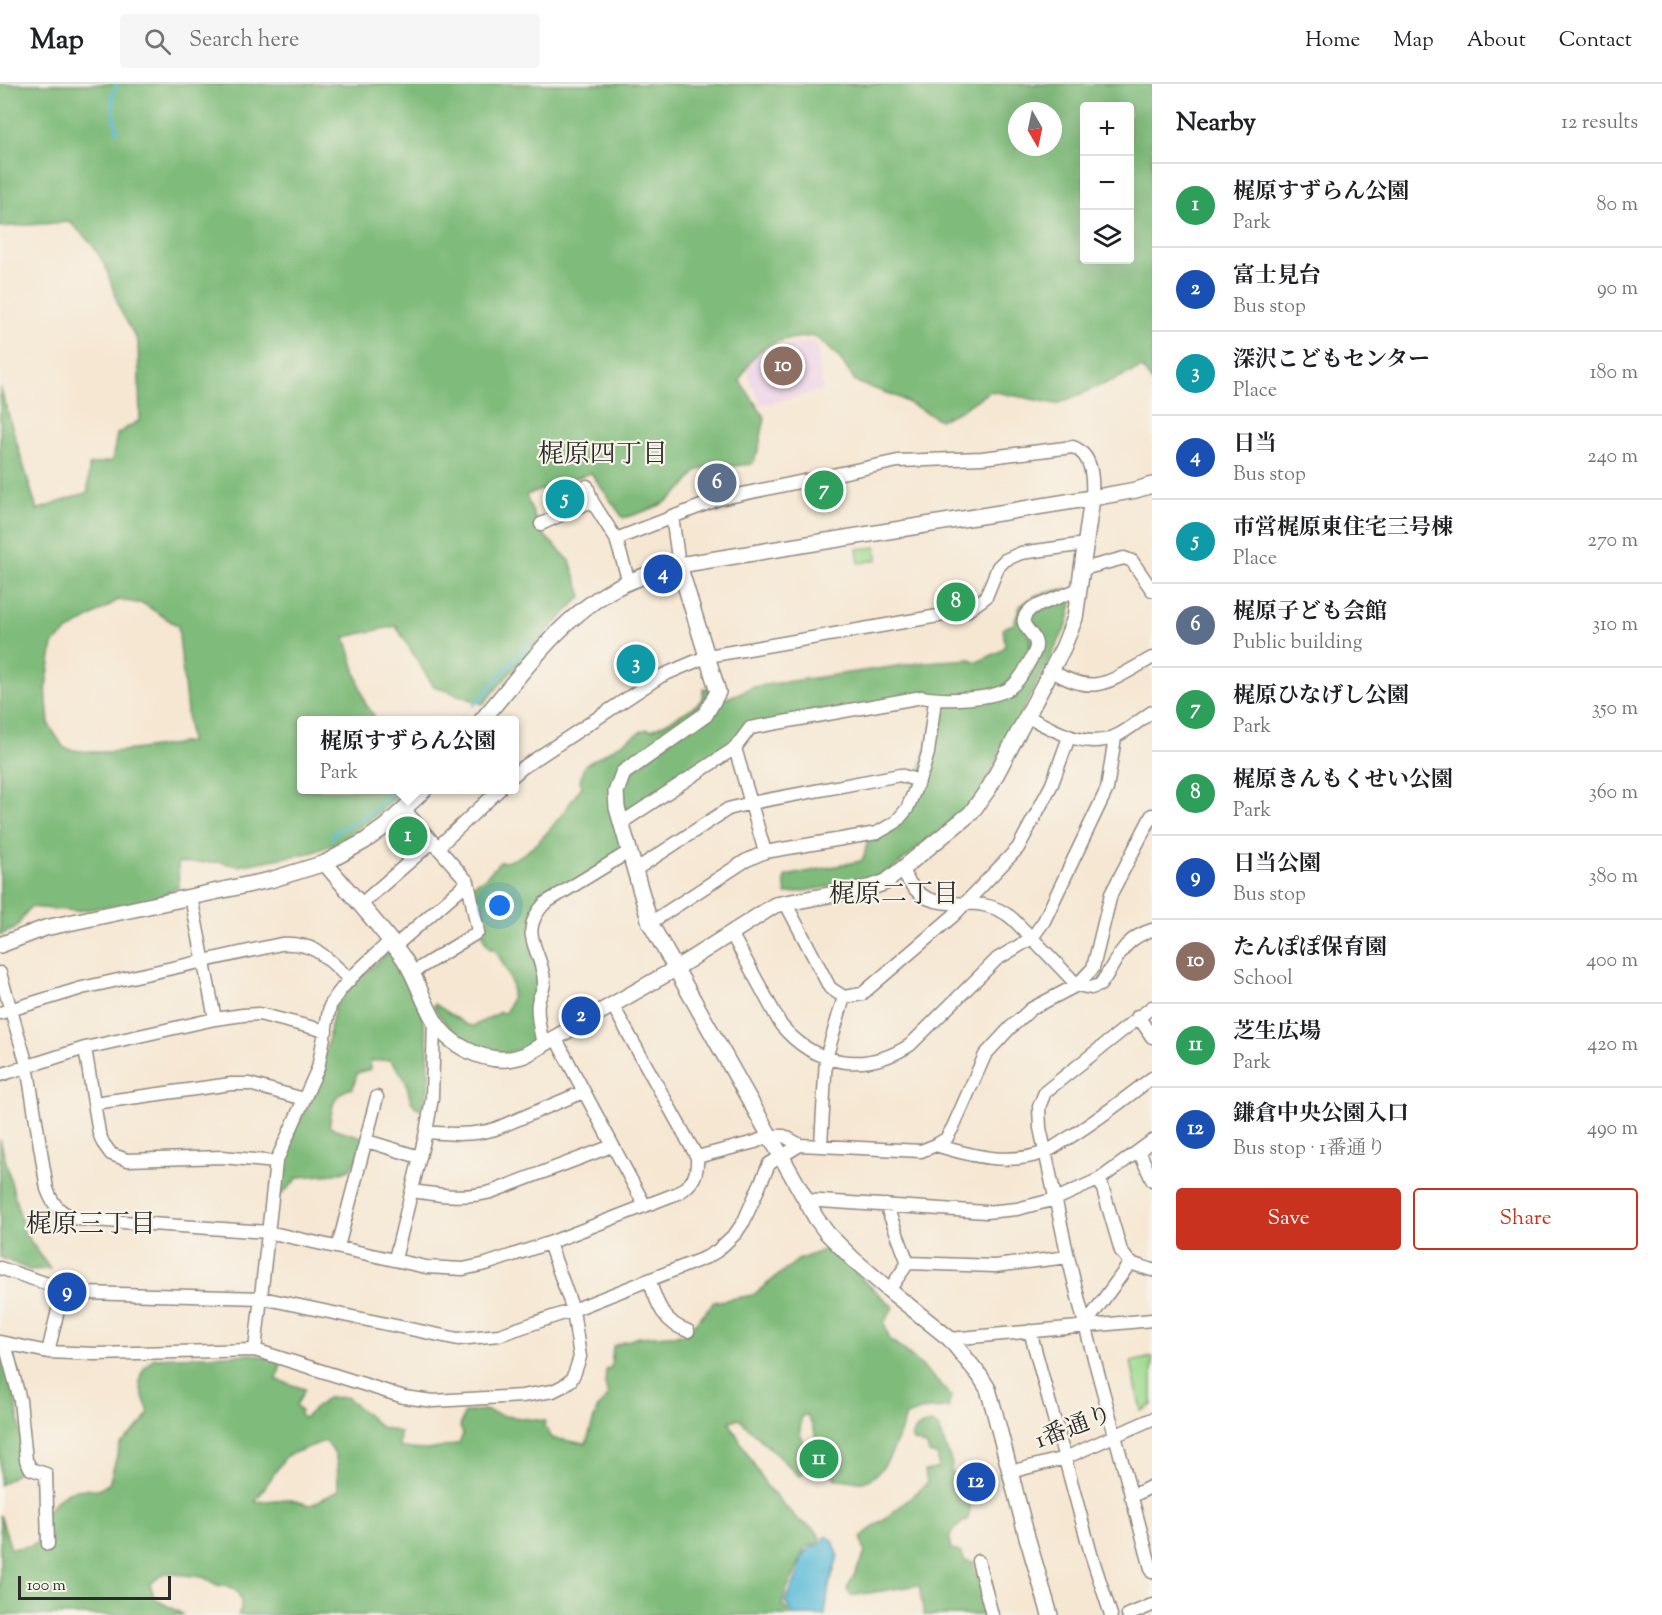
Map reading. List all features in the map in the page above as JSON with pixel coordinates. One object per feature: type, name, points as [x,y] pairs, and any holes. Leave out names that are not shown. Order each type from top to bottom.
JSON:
[{"type":"street","points":[[325,863],[413,972],[434,1021],[450,1040],[469,1052],[492,1059],[509,1059],[525,1055],[549,1042],[675,969],[775,905],[872,887],[886,882],[970,813],[989,788],[1052,670],[1075,618],[1092,498],[1087,457],[1078,449],[1068,447],[982,458],[898,461],[719,499],[616,539]]},
{"type":"street","points":[[485,716],[551,639],[594,601],[629,582],[679,565],[1092,498],[1152,485]]},
{"type":"street","points":[[588,486],[592,501],[616,539],[629,582]]},
{"type":"street","points":[[541,524],[592,501]]},
{"type":"street","points":[[672,516],[679,565],[718,692],[705,715],[623,773],[616,792],[617,808],[650,923],[805,1200],[827,1233],[889,1290],[950,1339],[988,1389],[1041,1589],[1050,1615]]},
{"type":"street","points":[[519,771],[661,676],[708,656],[967,611],[986,597],[999,567],[1012,555],[1086,544]]},
{"type":"street","points":[[1083,569],[1124,558],[1132,561],[1152,590]]},
{"type":"street","points":[[621,823],[735,748],[750,728],[922,697],[935,700],[993,695],[1008,689],[1021,677],[1035,650],[1034,638],[1024,624],[1024,617],[1032,608],[1079,589]]},
{"type":"street","points":[[1052,670],[1070,682],[1090,685],[1109,681],[1152,658]]},
{"type":"street","points":[[650,923],[745,861],[765,852],[877,833],[903,816],[919,781],[928,753],[935,700]]},
{"type":"street","points":[[1026,716],[1069,737],[1092,741],[1115,737],[1152,712]]},
{"type":"street","points":[[785,902],[830,988],[844,997],[862,994],[966,903],[1018,848],[1052,784],[1069,737]]},
{"type":"street","points":[[731,933],[781,1025],[791,1037],[807,1049],[826,1058],[858,1063],[876,1061],[899,1052],[910,1045],[997,959],[1032,938],[1044,921],[1107,789],[1115,737]]},
{"type":"street","points":[[735,748],[765,852]]},
{"type":"street","points":[[635,870],[728,810],[751,803],[900,775],[919,781]]},
{"type":"street","points":[[0,945],[45,928],[270,880],[325,863],[365,841],[387,825],[418,794]]},
{"type":"street","points":[[360,905],[493,794]]},
{"type":"street","points":[[404,809],[468,882],[478,932],[413,972]]},
{"type":"street","points":[[0,1268],[84,1293],[262,1298],[458,1339],[499,1335],[573,1310],[707,1257],[727,1243],[744,1221],[769,1164],[800,1145],[921,1151],[946,1139],[985,1055],[1031,1009],[1077,985],[1093,968],[1111,894],[1152,815]]},
{"type":"street","points":[[630,851],[545,903],[535,913],[531,928],[532,942],[543,972],[544,985],[538,1000],[537,1013],[549,1042],[583,1092],[645,1206]]},
{"type":"street","points":[[902,870],[907,881],[918,894],[930,901],[988,906],[1009,915],[1077,985],[1090,988],[1100,985],[1121,949],[1134,937],[1152,930]]},
{"type":"street","points":[[255,1350],[276,1162],[318,1068],[330,1006],[350,980],[468,882]]},
{"type":"street","points":[[191,897],[215,1019]]},
{"type":"street","points":[[6,1011],[82,988],[281,944],[295,943],[316,949],[350,980]]},
{"type":"street","points":[[0,973],[6,1011],[27,1065],[47,1189],[51,1200],[61,1212],[79,1219],[268,1232],[426,1267],[463,1269],[486,1264],[549,1243],[678,1193],[687,1187],[696,1176],[697,1157],[613,1006]]},
{"type":"street","points":[[821,1145],[826,1058],[844,997]]},
{"type":"street","points":[[1152,1007],[1045,1092],[1039,1107],[1040,1128],[1068,1257],[1114,1437],[1148,1547],[1152,1572]]},
{"type":"street","points":[[0,1075],[85,1048],[215,1019],[259,1014],[326,1031]]},
{"type":"street","points":[[1138,1016],[1152,1037]]},
{"type":"street","points":[[395,1259],[432,1098],[434,1021]]},
{"type":"street","points":[[85,1048],[103,1143],[111,1155],[127,1160],[222,1157],[276,1162]]},
{"type":"street","points":[[936,1145],[964,1154],[994,1158],[1046,1152],[1095,1121],[1152,1078]]},
{"type":"street","points":[[94,1103],[231,1084],[257,1086],[304,1099]]},
{"type":"street","points":[[426,1132],[465,1134],[495,1129],[583,1092]]},
{"type":"street","points":[[338,1246],[377,1097]]},
{"type":"street","points":[[697,1157],[755,1143],[769,1136],[784,1136],[800,1145]]},
{"type":"street","points":[[367,1141],[419,1157]]},
{"type":"street","points":[[805,1200],[986,1212],[1017,1209],[1056,1199],[1100,1179],[1152,1141]]},
{"type":"street","points":[[412,1191],[443,1196],[476,1196],[612,1146]]},
{"type":"street","points":[[1139,1151],[1152,1180]]},
{"type":"street","points":[[1100,1179],[1122,1251],[1130,1263],[1152,1270]]},
{"type":"street","points":[[886,1205],[908,1263]]},
{"type":"street","points":[[48,1544],[46,1474],[31,1469],[26,1460],[20,1400],[2,1343],[48,1352],[96,1354],[255,1350],[407,1397],[442,1401],[522,1396],[553,1391],[563,1386],[575,1372],[580,1357],[573,1310],[549,1243]]},
{"type":"street","points":[[908,1263],[995,1266],[1068,1257]]},
{"type":"street","points":[[889,1290],[908,1263]]},
{"type":"street","points":[[1085,1326],[1130,1263]]},
{"type":"street","points":[[649,1280],[660,1311],[672,1323],[688,1331]]},
{"type":"street","points":[[48,1352],[63,1288]]},
{"type":"street","points":[[950,1339],[1152,1320]]},
{"type":"street","points":[[1030,1331],[1091,1554],[1111,1615]]},
{"type":"street","name":"1番通り","points":[[1010,1473],[1065,1458],[1152,1419]]},
{"type":"street","points":[[1131,1497],[1152,1486]]},
{"type":"street","points":[[978,1561],[992,1615]]},
{"type":"street","points":[[1128,1615],[1152,1605]]},
{"type":"shaded area","points":[[816,342],[823,390],[761,405],[750,381],[744,351]]},
{"type":"green space","points":[[0,84],[1152,84],[1152,382],[1142,368],[1057,404],[990,391],[962,410],[940,420],[898,397],[856,382],[838,356],[814,336],[778,341],[769,345],[753,358],[740,381],[765,418],[758,451],[752,464],[697,470],[674,497],[656,507],[623,518],[591,473],[526,495],[540,531],[570,561],[582,596],[535,644],[483,704],[433,686],[396,626],[345,637],[365,703],[374,716],[297,716],[297,794],[400,794],[376,815],[340,841],[314,852],[238,866],[219,862],[178,863],[179,887],[151,900],[77,911],[30,907],[15,929],[0,935],[0,387],[37,510],[88,492],[89,465],[112,461],[117,434],[140,420],[138,342],[120,310],[105,265],[92,244],[70,222],[0,227]],"holes":[[[118,600],[144,604],[178,626],[190,742],[110,752],[64,748],[49,725],[46,688],[53,644],[68,631]]]},
{"type":"green space","points":[[842,481],[842,493],[806,499],[805,488]]},
{"type":"green space","points":[[876,547],[877,560],[859,563],[857,549]]},
{"type":"green space","points":[[1067,588],[1026,609],[1031,652],[1010,683],[997,690],[785,717],[739,739],[625,814],[621,793],[627,776],[718,702],[753,687],[778,683],[926,662],[970,659],[977,662],[999,652],[1005,646],[1003,628],[1014,624],[1020,606],[1036,595]]},
{"type":"green space","points":[[978,595],[968,605],[942,610],[942,600]]},
{"type":"green space","points":[[1073,598],[1067,625],[983,787],[969,806],[891,870],[871,880],[786,894],[784,879],[786,876],[861,861],[870,838],[906,816],[939,707],[943,702],[987,699],[1034,661],[1027,621],[1031,614]]},
{"type":"green space","points":[[710,687],[709,698],[703,709],[622,768],[621,852],[533,911],[539,971],[537,1041],[514,1051],[498,1053],[475,1047],[455,1034],[433,1006],[435,1004],[467,1025],[474,1026],[500,1012],[505,1013],[512,996],[508,973],[495,949],[490,949],[484,939],[474,884],[484,879],[500,862],[512,860],[524,854],[547,833],[582,786],[580,781],[584,766],[642,731],[652,730],[686,712],[702,699],[703,689]]},
{"type":"green space","points":[[409,820],[425,837],[424,842],[410,855],[391,835]]},
{"type":"green space","points":[[390,951],[414,992],[424,1022],[429,1069],[429,1085],[425,1100],[420,1109],[413,1104],[405,1080],[390,1060],[370,1061],[371,1069],[357,1073],[353,1088],[337,1097],[329,1127],[362,1137],[359,1158],[349,1169],[335,1174],[299,1177],[281,1195],[277,1193],[281,1166],[295,1129],[321,1076],[335,1005],[344,992]]},
{"type":"green space","points":[[0,1139],[24,1232],[50,1269],[29,1270],[0,1257]]},
{"type":"green space","points":[[828,1248],[893,1307],[884,1323],[890,1340],[914,1359],[951,1396],[948,1408],[927,1409],[906,1416],[896,1444],[885,1464],[879,1472],[863,1482],[835,1479],[807,1415],[801,1416],[800,1434],[809,1451],[808,1470],[799,1476],[738,1418],[729,1422],[767,1487],[798,1520],[813,1528],[820,1538],[819,1543],[805,1547],[788,1586],[782,1604],[791,1615],[238,1615],[241,1601],[233,1588],[217,1585],[203,1577],[165,1573],[150,1584],[155,1599],[184,1615],[0,1615],[0,1515],[11,1549],[33,1545],[42,1540],[42,1517],[63,1495],[81,1489],[98,1489],[109,1484],[120,1445],[143,1423],[149,1413],[141,1390],[140,1377],[142,1371],[154,1358],[254,1354],[281,1363],[277,1380],[305,1389],[296,1406],[301,1411],[299,1414],[304,1418],[327,1398],[346,1397],[381,1427],[400,1432],[399,1447],[429,1450],[459,1443],[463,1434],[460,1427],[464,1413],[484,1410],[505,1416],[545,1421],[544,1428],[552,1438],[586,1444],[597,1409],[608,1396],[605,1384],[606,1369],[611,1368],[613,1346],[638,1337],[686,1334],[714,1302],[753,1295],[798,1260]],"holes":[[[324,1441],[336,1458],[338,1491],[311,1505],[287,1499],[255,1502],[286,1456]]]},
{"type":"green space","points":[[0,1350],[13,1392],[22,1448],[18,1471],[0,1485]]},
{"type":"green space","points":[[1152,1357],[1152,1405],[1141,1411],[1131,1362]]},
{"type":"green space","points":[[931,1423],[938,1427],[952,1463],[951,1471],[970,1496],[971,1502],[968,1519],[951,1534],[951,1549],[961,1553],[965,1561],[973,1562],[989,1615],[924,1615],[919,1585],[851,1596],[847,1589],[865,1553],[861,1537],[927,1483],[925,1471],[938,1468],[938,1456],[929,1453],[927,1446],[912,1440],[918,1428]]},
{"type":"water","points":[[827,1536],[833,1540],[838,1556],[829,1586],[825,1615],[793,1615],[785,1602],[803,1556],[813,1546],[820,1545]]},
{"type":"waterway","points":[[117,84],[112,97],[117,131]]},
{"type":"waterway","points":[[474,705],[530,642]]},
{"type":"waterway","points":[[332,838],[336,831],[365,816],[390,794]]},
{"type":"place","name":"たんぽぽ保育園","points":[[783,366]]},
{"type":"place","name":"梶原子ども会館","points":[[717,483]]},
{"type":"place","name":"梶原ひなげし公園","points":[[824,490]]},
{"type":"place","name":"市営梶原東住宅三号棟","points":[[565,499]]},
{"type":"place","name":"日当","points":[[663,574]]},
{"type":"place","name":"梶原きんもくせい公園","points":[[956,602]]},
{"type":"place","name":"深沢こどもセンター","points":[[636,664]]},
{"type":"place","name":"梶原すずらん公園","points":[[408,836]]},
{"type":"place","name":"富士見台","points":[[581,1016]]},
{"type":"place","name":"日当公園","points":[[67,1292]]},
{"type":"place","name":"芝生広場","points":[[819,1459]]},
{"type":"place","name":"鎌倉中央公園入口","points":[[976,1482]]},
{"type":"district","name":"梶原四丁目","points":[[603,455]]},
{"type":"district","name":"梶原二丁目","points":[[894,895]]},
{"type":"district","name":"梶原三丁目","points":[[91,1225]]}]
